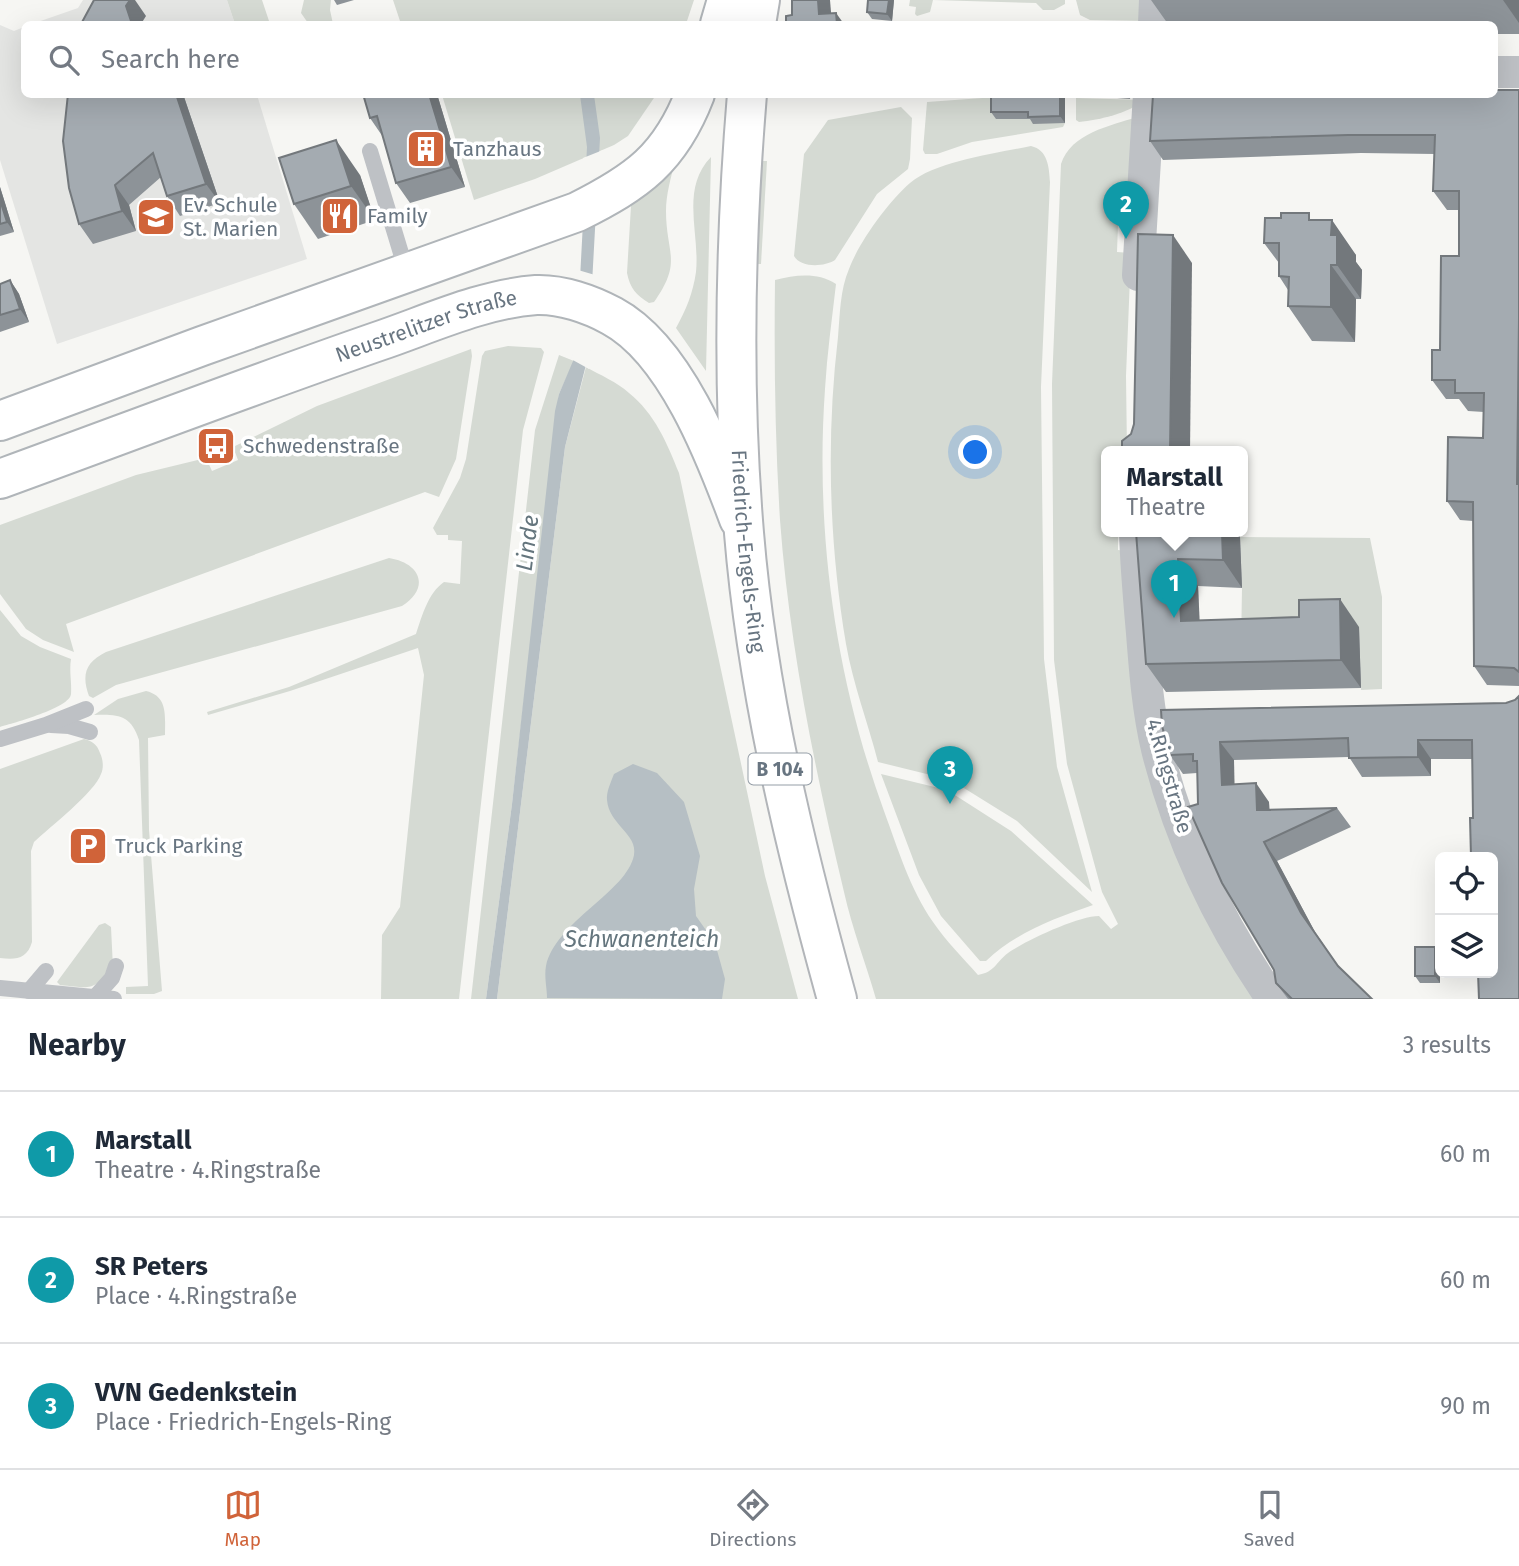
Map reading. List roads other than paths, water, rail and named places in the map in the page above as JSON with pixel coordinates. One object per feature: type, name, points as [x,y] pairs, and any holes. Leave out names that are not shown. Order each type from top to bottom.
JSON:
[{"type":"main road","points":[[720,21],[727,0]]},
{"type":"main road","points":[[756,21],[760,0]]},
{"type":"main road","points":[[0,421],[593,204],[631,183],[667,148],[680,130],[693,98]]},
{"type":"main road","name":"Friedrich-Engels-Ring","points":[[747,98],[738,264],[737,390],[744,534],[776,751],[808,893],[837,999]]},
{"type":"main road","name":"Neustrelitzer Straße","points":[[0,479],[327,359],[493,302],[536,295],[584,305],[627,325],[670,374],[694,412],[717,458],[744,534]]},
{"type":"street","points":[[1154,21],[1156,0]]},
{"type":"street","points":[[1498,72],[1519,72]]},
{"type":"street","points":[[1138,304],[1149,98]]},
{"type":"street","name":"4.Ringstraße","points":[[1136,537],[1164,711],[1157,748],[1168,789],[1223,921],[1272,999]]},
{"type":"lane","points":[[370,150],[407,273]]},
{"type":"lane","points":[[0,739],[86,709]]},
{"type":"lane","points":[[46,725],[69,726],[90,732]]},
{"type":"lane","points":[[94,997],[112,978],[116,966]]},
{"type":"lane","points":[[29,991],[46,971]]},
{"type":"lane","points":[[0,988],[114,999]]},
{"type":"water","points":[[580,98],[594,98],[600,138],[588,357],[565,447],[497,999],[486,999],[512,804],[555,411],[559,394],[576,354],[587,147]]},
{"type":"water","name":"Schwanenteich","points":[[633,764],[657,773],[684,802],[700,856],[694,889],[696,916],[715,943],[725,979],[722,999],[547,998],[545,970],[552,950],[576,921],[606,895],[629,869],[634,855],[632,841],[609,809],[607,797],[614,774]]},
{"type":"place","name":"Tanzhaus","points":[[426,149]]},
{"type":"place","name":"Family","points":[[340,216]]},
{"type":"place","name":"Ev. Schule St. Marien","points":[[156,217]]},
{"type":"place","name":"SR Peters","points":[[1126,239]]},
{"type":"place","name":"Schwedenstraße","points":[[216,446]]},
{"type":"place","name":"Marstall","points":[[1174,618]]},
{"type":"place","name":"VVN Gedenkstein","points":[[950,804]]},
{"type":"place","name":"Truck Parking","points":[[88,846]]},
{"type":"water label","name":"Linde","points":[[527,543]]}]
